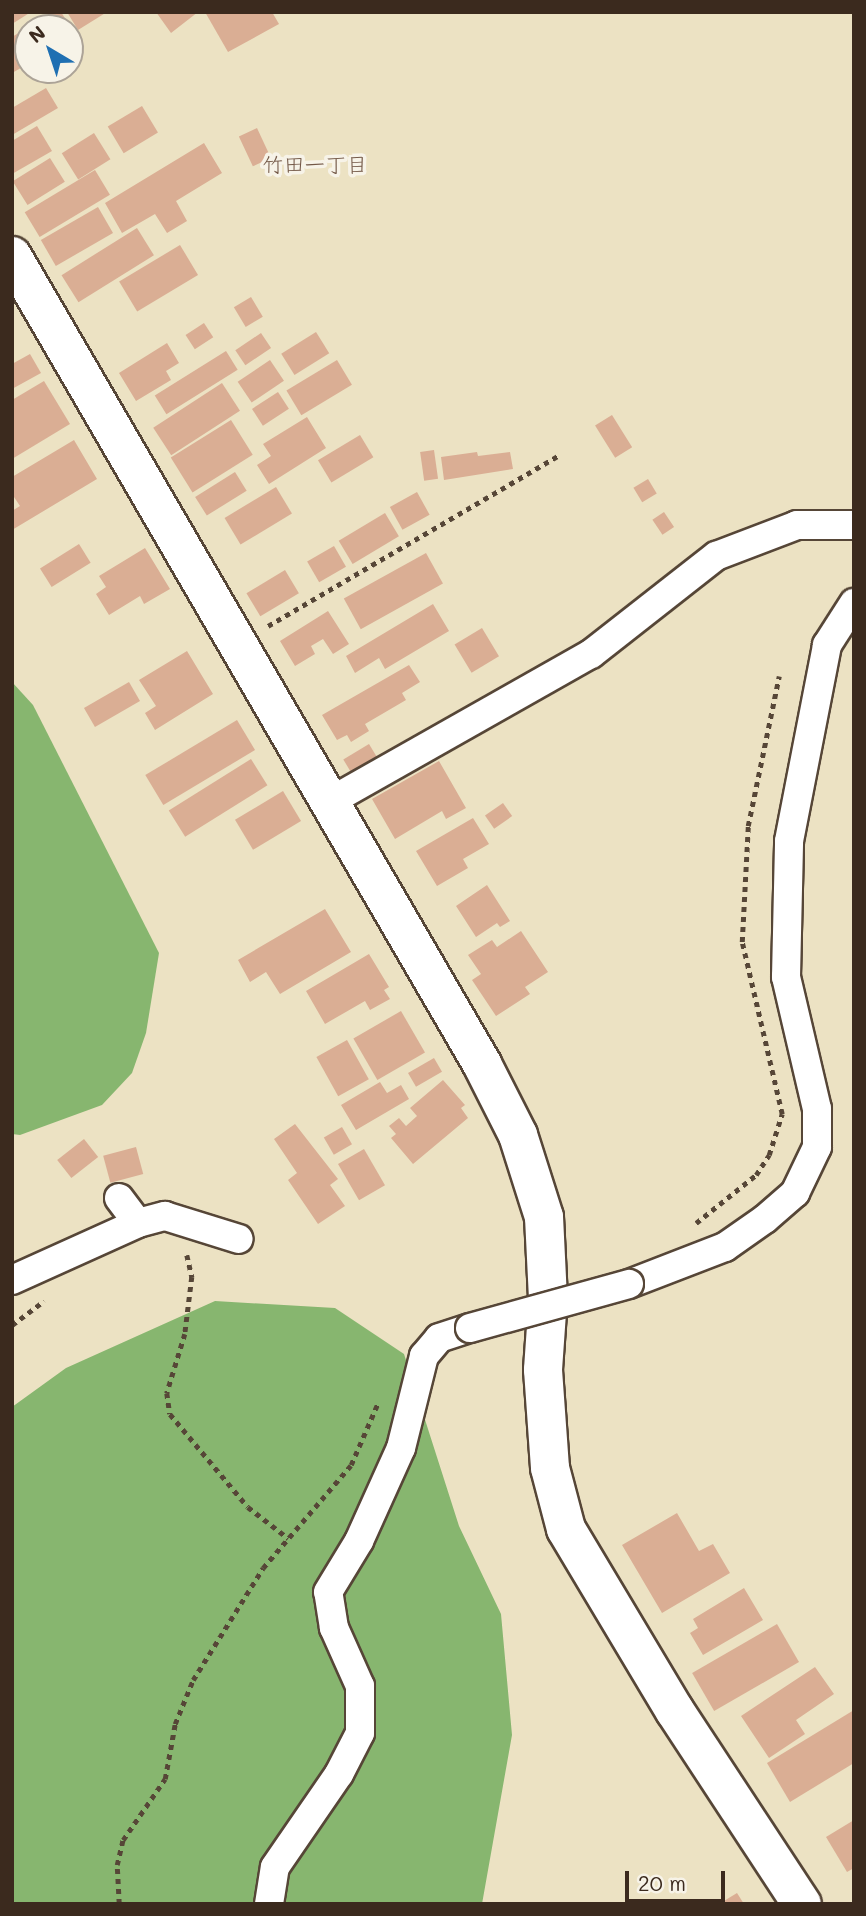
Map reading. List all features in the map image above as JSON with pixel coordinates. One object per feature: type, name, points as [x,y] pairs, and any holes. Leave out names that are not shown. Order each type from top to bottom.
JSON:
[{"type":"street","points":[[12,256],[482,1064],[518,1135],[544,1217],[548,1298],[544,1384],[550,1468],[566,1529],[675,1711],[802,1904]]},
{"type":"street","points":[[329,802],[591,654],[716,556],[797,525],[854,525]]},
{"type":"street","points":[[269,1904],[275,1867],[340,1774],[360,1732],[360,1686],[334,1628],[328,1592],[359,1541],[401,1448],[424,1356],[439,1338],[629,1284],[724,1247],[765,1219],[795,1193],[817,1147],[817,1109],[786,977],[789,841],[827,645],[854,603]]},
{"type":"street","points":[[119,1198],[138,1223]]},
{"type":"street","points":[[12,1280],[138,1223],[165,1216],[239,1239]]},
{"type":"path","points":[[237,644],[560,455]]},
{"type":"path","points":[[691,1227],[756,1175],[769,1155],[782,1114],[743,942],[748,826],[779,676]]},
{"type":"path","points":[[185,1247],[192,1277],[185,1334],[167,1393],[170,1414],[248,1507],[288,1538]]},
{"type":"path","points":[[12,1325],[53,1295]]},
{"type":"path","points":[[119,1904],[117,1865],[123,1840],[165,1779],[175,1724],[193,1680],[263,1568],[351,1465],[381,1397]]},
{"type":"green space","points":[[12,682],[33,705],[159,953],[146,1033],[132,1073],[102,1105],[20,1135],[12,1134]]},
{"type":"green space","points":[[215,1301],[335,1308],[404,1354],[459,1526],[501,1614],[512,1735],[482,1904],[12,1904],[12,1407],[66,1368]]},
{"type":"building","points":[[12,12],[31,12],[14,14],[12,24]]},
{"type":"building","points":[[67,12],[107,12],[84,26],[84,14]]},
{"type":"building","points":[[156,12],[198,12],[171,33]]},
{"type":"building","points":[[205,12],[272,12],[279,24],[228,52]]},
{"type":"building","points":[[14,36],[12,73],[12,37]]},
{"type":"building","points":[[46,88],[58,108],[12,135],[12,108]]},
{"type":"building","points":[[142,106],[158,133],[124,153],[108,127]]},
{"type":"building","points":[[37,126],[52,151],[12,174],[12,141]]},
{"type":"building","points":[[257,128],[271,158],[253,166],[239,136]]},
{"type":"building","points":[[94,133],[110,159],[78,179],[62,153]]},
{"type":"building","points":[[204,143],[222,173],[176,201],[187,221],[167,233],[155,214],[122,233],[105,203]]},
{"type":"building","points":[[50,158],[65,182],[28,205],[13,181]]},
{"type":"building","points":[[95,170],[110,195],[40,237],[25,212]]},
{"type":"building","points":[[98,207],[113,233],[56,266],[41,240]]},
{"type":"building","points":[[137,228],[154,255],[78,302],[62,275]]},
{"type":"building","points":[[180,245],[198,275],[137,312],[119,282]]},
{"type":"building","points":[[251,297],[263,317],[246,327],[234,307]]},
{"type":"building","points":[[204,323],[213,337],[195,349],[186,335]]},
{"type":"building","points":[[316,332],[329,353],[294,375],[281,354]]},
{"type":"building","points":[[261,333],[271,348],[245,365],[235,350]]},
{"type":"building","points":[[167,343],[179,363],[166,371],[171,380],[136,401],[119,373]]},
{"type":"building","points":[[226,351],[238,370],[166,414],[155,396]]},
{"type":"building","points":[[30,354],[41,373],[12,389],[12,364]]},
{"type":"building","points":[[270,360],[284,381],[252,403],[238,382]]},
{"type":"building","points":[[337,360],[352,385],[301,415],[286,390]]},
{"type":"building","points":[[44,381],[70,424],[12,459],[12,400]]},
{"type":"building","points":[[222,383],[240,411],[171,455],[153,428]]},
{"type":"building","points":[[278,392],[289,409],[263,426],[252,409]]},
{"type":"building","points":[[612,415],[632,447],[615,458],[595,426]]},
{"type":"building","points":[[307,417],[326,448],[269,484],[257,465],[271,456],[263,444]]},
{"type":"building","points":[[231,420],[253,455],[193,492],[171,458]]},
{"type":"building","points":[[360,435],[373,457],[331,483],[318,460]]},
{"type":"building","points":[[74,440],[97,479],[12,530],[12,511],[20,506],[12,494],[12,477]]},
{"type":"building","points":[[434,450],[438,479],[424,481],[420,452]]},
{"type":"building","points":[[477,452],[478,456],[510,452],[513,469],[444,480],[441,457]]},
{"type":"building","points":[[235,472],[247,491],[207,516],[195,497]]},
{"type":"building","points":[[648,479],[657,494],[642,502],[633,488]]},
{"type":"building","points":[[276,487],[292,514],[241,544],[225,518]]},
{"type":"building","points":[[417,492],[430,515],[402,530],[390,507]]},
{"type":"building","points":[[664,512],[674,527],[662,535],[652,520]]},
{"type":"building","points":[[385,513],[399,536],[353,564],[339,541]]},
{"type":"building","points":[[79,544],[91,563],[52,587],[40,568]]},
{"type":"building","points":[[334,546],[346,567],[319,582],[307,562]]},
{"type":"building","points":[[145,548],[170,589],[144,604],[140,596],[109,615],[96,594],[106,587],[99,576]]},
{"type":"building","points":[[426,553],[443,584],[361,629],[344,599]]},
{"type":"building","points":[[285,570],[299,593],[260,616],[246,593]]},
{"type":"building","points":[[433,604],[449,631],[385,669],[379,658],[355,673],[346,656]]},
{"type":"building","points":[[328,611],[349,644],[333,654],[323,639],[311,646],[315,654],[295,666],[280,641]]},
{"type":"building","points":[[482,628],[499,656],[472,673],[455,644]]},
{"type":"building","points":[[187,651],[213,694],[155,730],[145,713],[156,706],[139,680]]},
{"type":"building","points":[[409,665],[420,682],[402,693],[406,700],[365,724],[369,731],[351,742],[347,735],[337,740],[322,715]]},
{"type":"building","points":[[129,682],[140,701],[95,727],[84,708]]},
{"type":"building","points":[[237,720],[255,750],[163,805],[145,775]]},
{"type":"building","points":[[369,744],[378,759],[352,774],[343,759]]},
{"type":"building","points":[[251,759],[267,785],[185,837],[169,810]]},
{"type":"building","points":[[439,761],[466,808],[446,819],[442,811],[395,839],[372,799]]},
{"type":"building","points":[[283,791],[301,821],[253,850],[235,820]]},
{"type":"building","points":[[503,803],[512,816],[494,829],[485,816]]},
{"type":"building","points":[[473,818],[489,844],[463,859],[468,868],[437,886],[416,851]]},
{"type":"building","points":[[487,885],[510,921],[500,927],[497,923],[476,937],[456,906]]},
{"type":"building","points":[[325,909],[351,952],[280,994],[266,972],[250,982],[238,960]]},
{"type":"building","points":[[521,931],[548,972],[525,987],[530,994],[496,1016],[472,980],[481,974],[468,955],[492,940],[497,947]]},
{"type":"building","points":[[369,954],[389,987],[384,990],[390,999],[370,1010],[365,1001],[325,1024],[306,991]]},
{"type":"building","points":[[401,1011],[425,1053],[377,1080],[353,1038]]},
{"type":"building","points":[[347,1040],[369,1079],[338,1096],[316,1057]]},
{"type":"building","points":[[434,1058],[442,1072],[416,1087],[408,1073]]},
{"type":"building","points":[[443,1080],[465,1105],[461,1108],[468,1118],[413,1164],[391,1138],[396,1134],[389,1126],[399,1118],[406,1126],[417,1116],[410,1108]]},
{"type":"building","points":[[380,1082],[387,1093],[401,1085],[409,1099],[356,1130],[341,1105]]},
{"type":"building","points":[[295,1124],[338,1179],[330,1185],[345,1206],[318,1224],[288,1180],[297,1173],[274,1139]]},
{"type":"building","points":[[342,1127],[352,1144],[334,1155],[324,1138]]},
{"type":"building","points":[[84,1139],[98,1157],[71,1178],[57,1160]]},
{"type":"building","points":[[136,1147],[143,1174],[110,1183],[103,1156]]},
{"type":"building","points":[[364,1149],[385,1185],[359,1200],[338,1164]]},
{"type":"building","points":[[677,1513],[699,1551],[713,1544],[730,1573],[662,1613],[622,1545]]},
{"type":"building","points":[[744,1588],[763,1620],[703,1655],[690,1633],[698,1628],[693,1619]]},
{"type":"building","points":[[777,1624],[799,1662],[714,1711],[692,1673]]},
{"type":"building","points":[[815,1667],[834,1694],[796,1720],[805,1734],[769,1758],[741,1716]]},
{"type":"building","points":[[854,1710],[854,1763],[790,1802],[767,1763]]},
{"type":"building","points":[[854,1820],[854,1868],[847,1872],[826,1837]]},
{"type":"building","points":[[737,1893],[744,1904],[719,1904]]},
{"type":"district","name":"竹田一丁目","points":[[315,164]]}]
